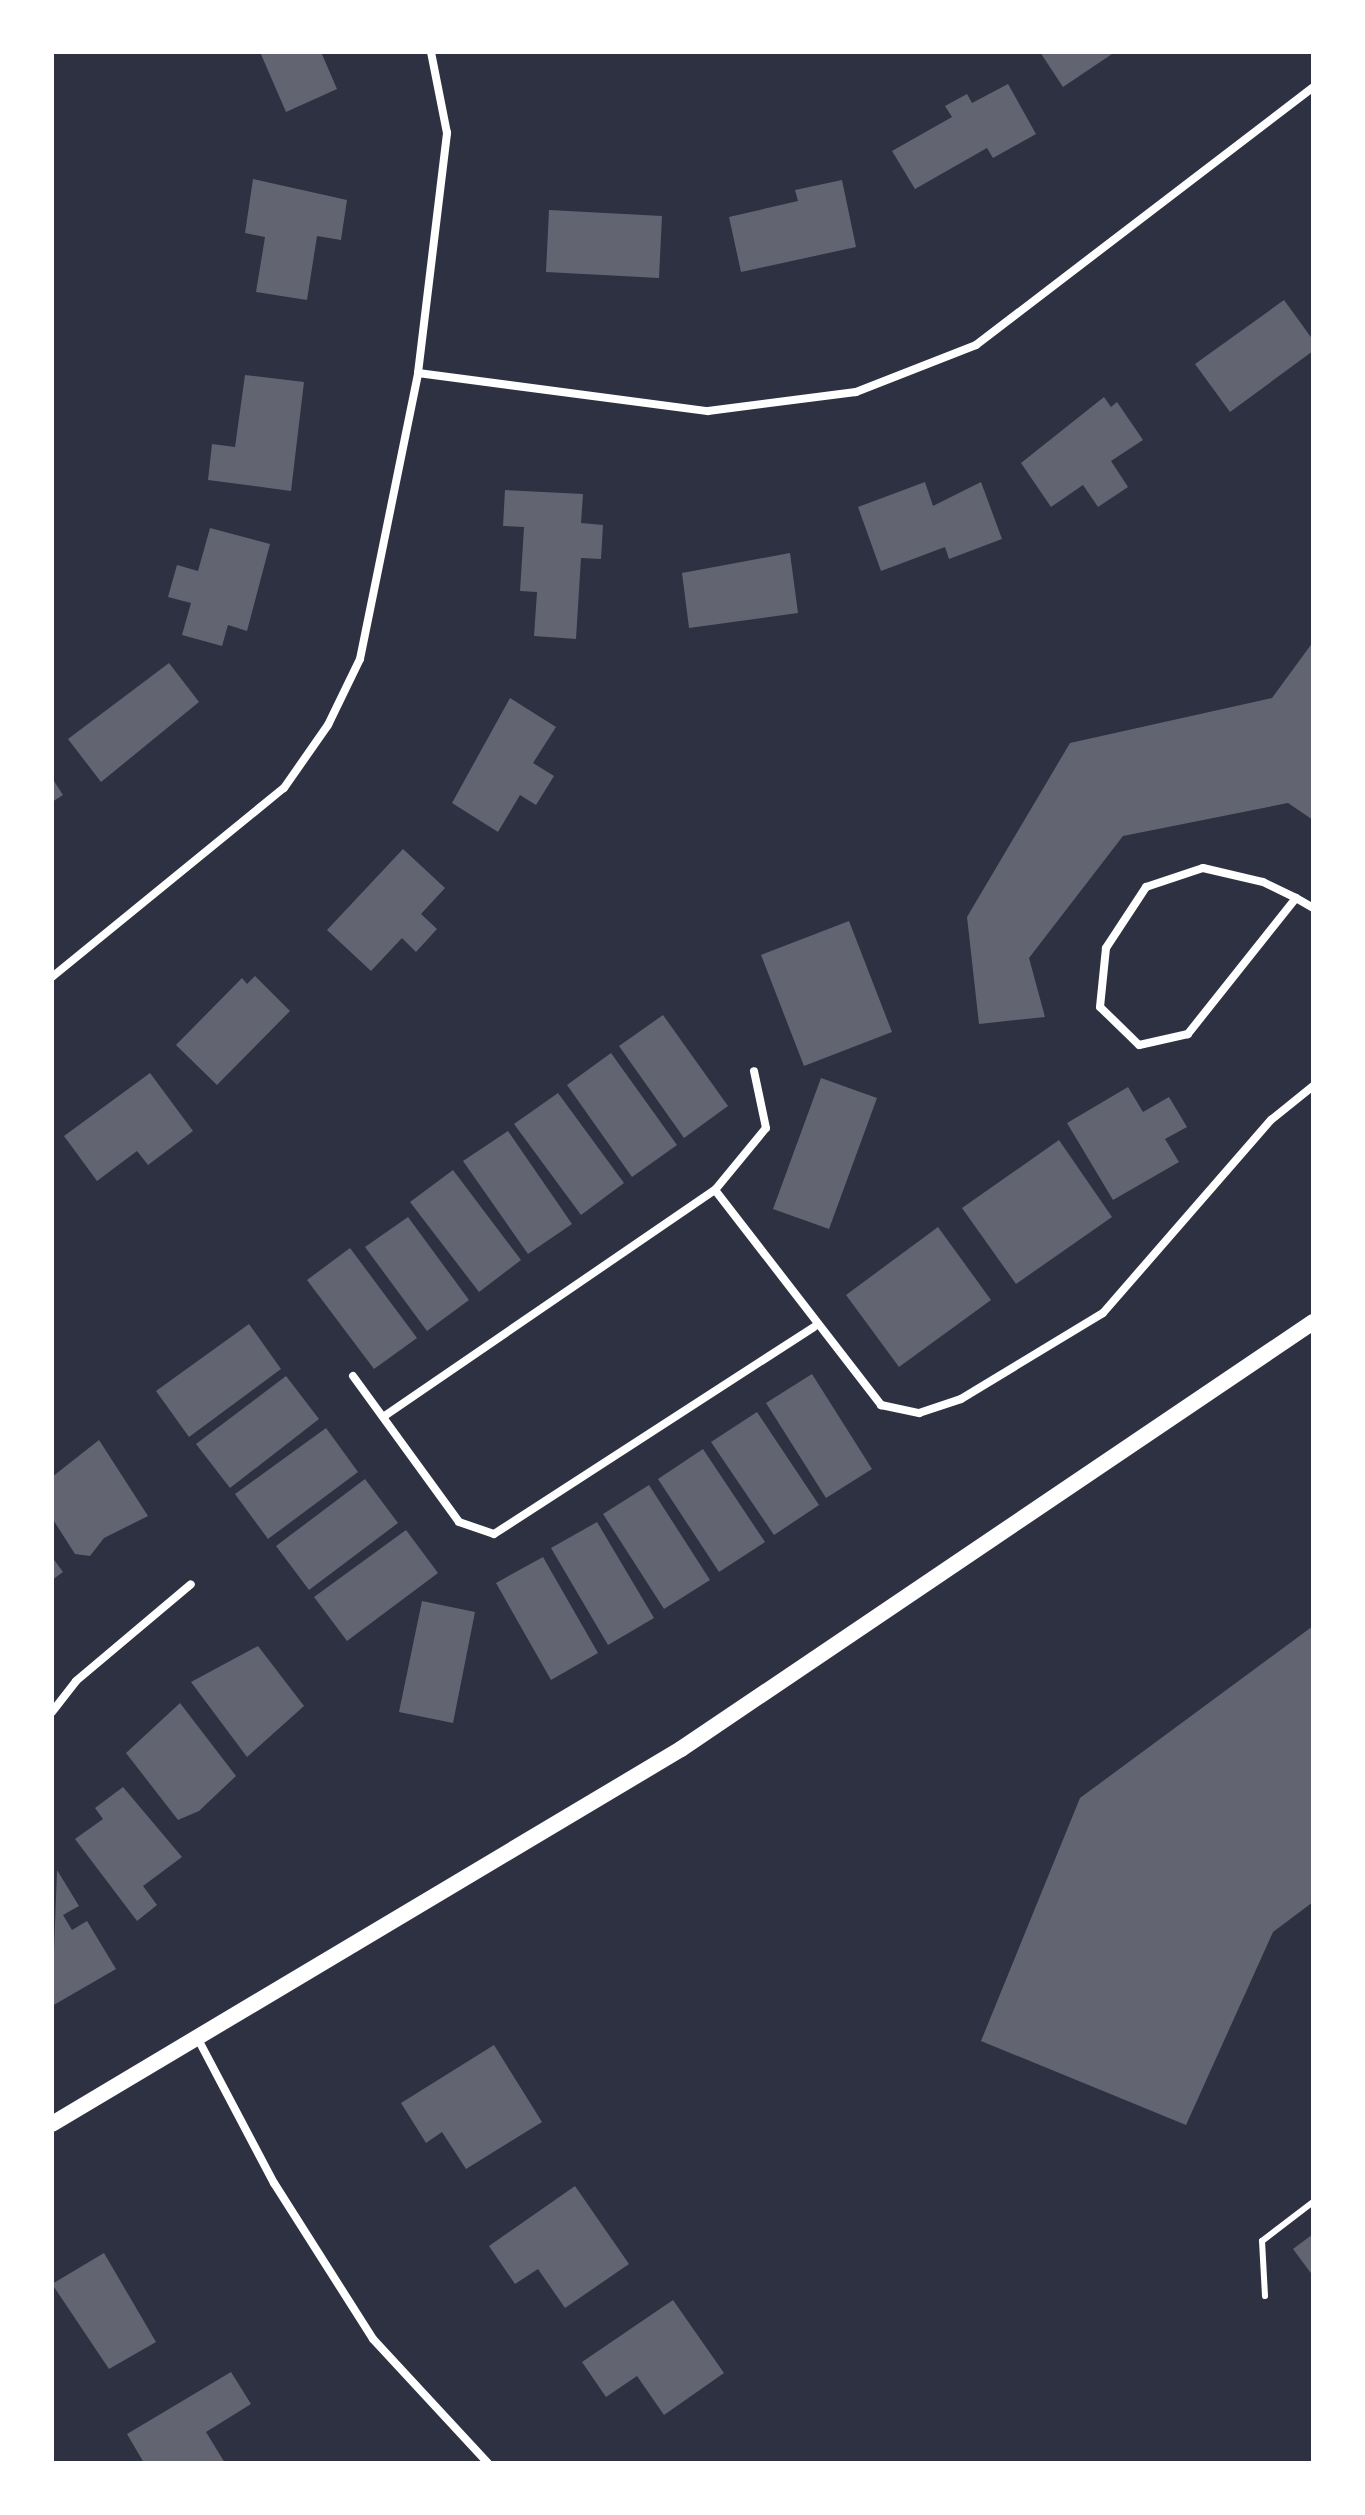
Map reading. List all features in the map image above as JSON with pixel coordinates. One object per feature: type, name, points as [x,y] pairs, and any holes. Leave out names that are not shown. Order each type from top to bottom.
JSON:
[{"type":"main road","points":[[52,2124],[199,2041],[681,1749],[1313,1322]]},
{"type":"street","points":[[52,977],[284,788],[328,725],[360,659],[418,373],[447,133],[431,52]]},
{"type":"street","points":[[418,373],[708,411],[856,392],[976,345],[1313,87]]},
{"type":"street","points":[[1296,898],[1188,1034],[1139,1045],[1100,1007],[1106,948],[1146,887],[1203,868],[1296,898],[1313,908]]},
{"type":"street","points":[[386,1415],[715,1190],[766,1128],[754,1071]]},
{"type":"street","points":[[715,1190],[814,1327],[881,1405],[919,1413],[961,1399],[1103,1313],[1271,1120],[1313,1086]]},
{"type":"street","points":[[353,1376],[386,1415],[459,1522],[494,1534],[814,1327]]},
{"type":"street","points":[[52,1712],[76,1681],[191,1584]]},
{"type":"street","points":[[199,2041],[274,2183],[373,2339],[488,2463]]},
{"type":"lane","points":[[1265,2296],[1262,2241],[1313,2202]]},
{"type":"building","points":[[260,52],[321,52],[337,89],[286,112]]},
{"type":"building","points":[[1040,52],[1115,52],[1063,87]]},
{"type":"building","points":[[1008,84],[1036,134],[993,158],[987,148],[915,189],[892,151],[952,117],[945,106],[967,94],[972,103]]},
{"type":"building","points":[[253,179],[347,200],[341,240],[317,236],[307,300],[256,292],[265,237],[245,233]]},
{"type":"building","points":[[842,180],[856,247],[741,272],[729,217],[798,201],[795,190]]},
{"type":"building","points":[[549,210],[662,216],[659,278],[546,272]]},
{"type":"building","points":[[1284,300],[1313,340],[1313,351],[1230,412],[1195,364]]},
{"type":"building","points":[[245,375],[304,382],[291,491],[208,480],[212,444],[235,447]]},
{"type":"building","points":[[1104,397],[1111,407],[1117,402],[1143,440],[1111,461],[1128,487],[1098,507],[1083,485],[1051,507],[1021,463]]},
{"type":"building","points":[[925,482],[933,506],[981,482],[1002,539],[949,559],[945,547],[881,571],[858,507]]},
{"type":"building","points":[[505,490],[583,494],[581,523],[603,525],[601,559],[581,558],[576,639],[534,636],[537,592],[520,591],[524,527],[503,526]]},
{"type":"building","points":[[210,528],[270,544],[247,631],[228,625],[222,646],[182,635],[191,603],[168,597],[177,565],[198,571]]},
{"type":"building","points":[[790,553],[798,613],[689,628],[682,573]]},
{"type":"building","points":[[1313,642],[1313,820],[1288,803],[1123,836],[1029,958],[1045,1017],[979,1024],[967,917],[1070,743],[1272,698]]},
{"type":"building","points":[[169,663],[199,702],[101,782],[68,739]]},
{"type":"building","points":[[510,698],[556,727],[533,763],[554,776],[536,805],[520,795],[498,832],[452,803]]},
{"type":"building","points":[[52,778],[63,795],[52,802]]},
{"type":"building","points":[[403,849],[445,888],[421,914],[437,929],[416,952],[402,938],[371,971],[327,930]]},
{"type":"building","points":[[849,921],[892,1032],[804,1066],[761,955]]},
{"type":"building","points":[[255,976],[290,1011],[217,1085],[176,1045],[242,978],[247,984]]},
{"type":"building","points":[[663,1015],[728,1106],[684,1138],[619,1046]]},
{"type":"building","points":[[611,1053],[677,1145],[632,1177],[567,1085]]},
{"type":"building","points":[[150,1073],[193,1131],[148,1165],[137,1151],[97,1181],[64,1136]]},
{"type":"building","points":[[821,1078],[877,1098],[829,1229],[773,1209]]},
{"type":"building","points":[[1128,1087],[1143,1112],[1169,1097],[1187,1127],[1165,1139],[1179,1162],[1113,1200],[1067,1123]]},
{"type":"building","points":[[558,1093],[624,1183],[581,1215],[514,1124]]},
{"type":"building","points":[[508,1131],[572,1224],[528,1254],[463,1161]]},
{"type":"building","points":[[1059,1140],[1112,1217],[1016,1284],[962,1208]]},
{"type":"building","points":[[453,1170],[521,1260],[479,1292],[410,1202]]},
{"type":"building","points":[[408,1217],[469,1300],[427,1331],[365,1247]]},
{"type":"building","points":[[938,1227],[991,1300],[899,1367],[846,1295]]},
{"type":"building","points":[[350,1248],[417,1338],[374,1369],[307,1280]]},
{"type":"building","points":[[249,1324],[281,1369],[189,1437],[156,1391]]},
{"type":"building","points":[[812,1374],[872,1469],[826,1498],[766,1403]]},
{"type":"building","points":[[286,1376],[319,1419],[230,1488],[196,1444]]},
{"type":"building","points":[[757,1412],[819,1505],[774,1535],[711,1442]]},
{"type":"building","points":[[326,1428],[358,1472],[268,1539],[235,1494]]},
{"type":"building","points":[[99,1440],[148,1516],[104,1538],[90,1556],[75,1554],[52,1518],[52,1477]]},
{"type":"building","points":[[703,1449],[765,1542],[719,1572],[658,1479]]},
{"type":"building","points":[[365,1479],[398,1523],[309,1590],[276,1546]]},
{"type":"building","points":[[649,1485],[710,1580],[664,1609],[603,1514]]},
{"type":"building","points":[[597,1522],[654,1618],[608,1645],[551,1548]]},
{"type":"building","points":[[406,1530],[438,1573],[347,1641],[314,1597]]},
{"type":"building","points":[[52,1557],[63,1572],[52,1580]]},
{"type":"building","points":[[543,1557],[598,1653],[551,1680],[496,1583]]},
{"type":"building","points":[[422,1601],[475,1612],[453,1723],[399,1712]]},
{"type":"building","points":[[1313,1626],[1313,1902],[1273,1932],[1186,2125],[981,2041],[1080,1798]]},
{"type":"building","points":[[258,1646],[304,1706],[247,1757],[191,1682]]},
{"type":"building","points":[[180,1703],[236,1776],[199,1811],[178,1820],[126,1753]]},
{"type":"building","points":[[123,1787],[182,1857],[143,1886],[157,1905],[137,1921],[75,1839],[103,1819],[95,1808]]},
{"type":"building","points":[[57,1870],[79,1906],[63,1915],[72,1930],[87,1921],[116,1969],[52,2006]]},
{"type":"building","points":[[494,2045],[542,2122],[466,2169],[442,2132],[426,2143],[401,2103]]},
{"type":"building","points":[[575,2186],[629,2264],[565,2308],[538,2269],[515,2284],[489,2246]]},
{"type":"building","points":[[1313,2234],[1313,2276],[1293,2249]]},
{"type":"building","points":[[104,2253],[156,2342],[109,2369],[52,2284]]},
{"type":"building","points":[[673,2300],[724,2373],[664,2415],[637,2376],[606,2397],[582,2362]]},
{"type":"building","points":[[231,2372],[251,2404],[206,2432],[225,2463],[144,2463],[127,2434]]}]
